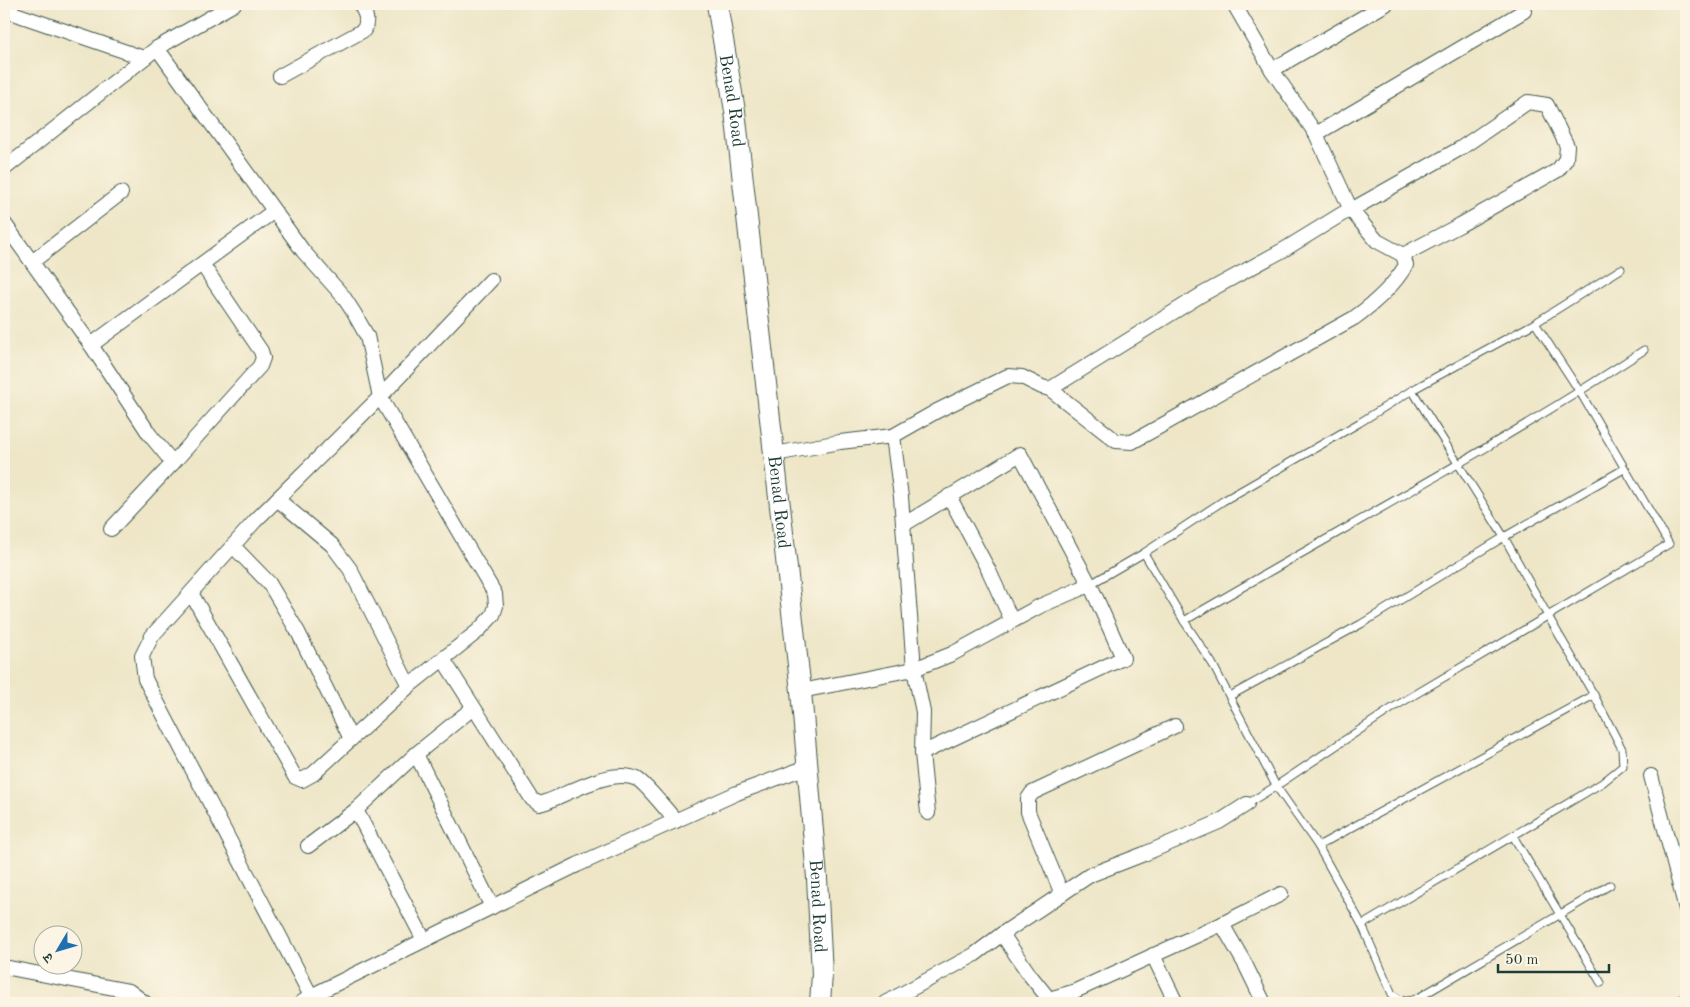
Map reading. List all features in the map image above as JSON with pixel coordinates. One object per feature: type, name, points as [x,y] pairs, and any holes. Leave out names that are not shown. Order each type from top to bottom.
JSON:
[{"type":"main road","name":"Benad Road","points":[[717,4],[735,111],[801,691],[822,964],[820,1003]]},
{"type":"street","points":[[4,169],[157,48],[234,4]]},
{"type":"street","points":[[280,76],[364,30],[367,24],[367,16],[360,4]]},
{"type":"street","points":[[775,454],[840,442],[893,436],[937,411],[1008,376],[1022,377],[1050,389],[1116,442],[1132,442],[1354,318],[1377,302],[1399,278],[1406,265],[1403,255],[1377,241],[1351,210],[1316,134],[1272,70],[1234,4]]},
{"type":"street","points":[[1272,70],[1386,4]]},
{"type":"street","points":[[4,10],[144,58]]},
{"type":"street","points":[[1316,134],[1524,11]]},
{"type":"street","points":[[157,48],[274,211],[304,251],[343,296],[354,313],[367,336],[380,397],[495,594],[496,606],[493,614],[478,631],[409,686],[308,778],[302,780],[295,777],[191,593]]},
{"type":"street","points":[[1050,389],[1201,295],[1461,148],[1528,102],[1547,105],[1567,146],[1566,159],[1558,170],[1403,255]]},
{"type":"street","points":[[32,262],[121,193]]},
{"type":"street","points":[[91,345],[274,211]]},
{"type":"street","points":[[4,224],[91,345],[150,435],[173,463]]},
{"type":"street","points":[[111,529],[260,366],[263,358],[261,350],[202,264]]},
{"type":"street","points":[[491,280],[380,397],[255,521],[152,636],[142,656],[145,679],[306,1000],[577,865],[738,793],[807,767]]},
{"type":"street","points":[[893,436],[903,525],[914,669],[923,712],[922,753],[928,813]]},
{"type":"street","points":[[903,525],[1020,454],[1089,585],[1123,658],[922,753]]},
{"type":"street","points":[[949,496],[989,571],[1012,621]]},
{"type":"street","points":[[277,499],[332,545],[350,569],[409,686]]},
{"type":"street","points":[[233,546],[269,583],[274,591],[298,632],[352,739]]},
{"type":"street","points":[[801,691],[914,669],[952,654],[1040,606],[1089,585]]},
{"type":"street","points":[[443,659],[532,799],[539,804],[606,778],[624,775],[639,780],[676,821]]},
{"type":"street","points":[[308,846],[356,810],[416,754],[473,708]]},
{"type":"street","points":[[1062,894],[1028,812],[1028,799],[1032,793],[1175,726]]},
{"type":"street","points":[[416,754],[492,907]]},
{"type":"street","points":[[1650,776],[1686,909]]},
{"type":"street","points":[[886,1003],[974,955],[1090,875],[1218,822],[1246,804]]},
{"type":"street","points":[[356,810],[424,940]]},
{"type":"street","points":[[1002,934],[1049,1001],[1076,998],[1153,955],[1222,924],[1281,894]]},
{"type":"street","points":[[1222,924],[1245,964],[1264,1003]]},
{"type":"street","points":[[1153,955],[1176,1003]]},
{"type":"street","points":[[4,968],[129,992],[145,1003]]},
{"type":"street","points":[[1681,1003],[1686,1001]]},
{"type":"lane","points":[[1089,585],[1144,553],[1223,501],[1359,423],[1412,390],[1535,323],[1621,269]]},
{"type":"lane","points":[[1246,804],[1394,707],[1669,544],[1580,392],[1535,323]]},
{"type":"lane","points":[[1184,621],[1580,392],[1644,350]]},
{"type":"lane","points":[[1362,925],[1602,783],[1623,766],[1622,749],[1594,695],[1504,537],[1412,390]]},
{"type":"lane","points":[[1230,696],[1361,624],[1504,537],[1624,469]]},
{"type":"lane","points":[[1144,553],[1184,621],[1212,663],[1276,786],[1318,846],[1362,925],[1392,994],[1399,1000],[1408,1002],[1610,885]]},
{"type":"lane","points":[[1318,846],[1594,695]]},
{"type":"lane","points":[[1513,836],[1601,983]]}]
